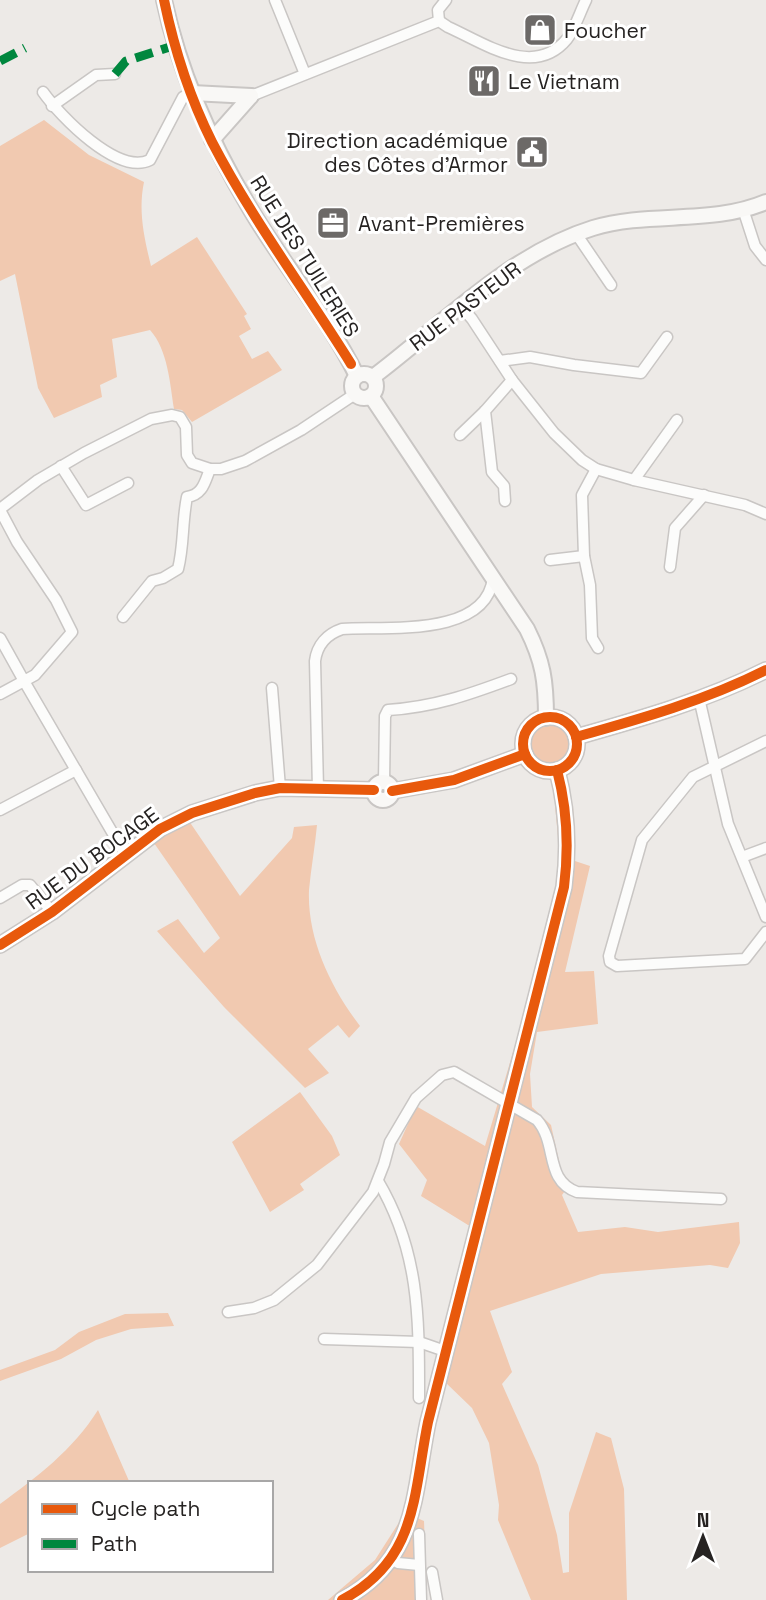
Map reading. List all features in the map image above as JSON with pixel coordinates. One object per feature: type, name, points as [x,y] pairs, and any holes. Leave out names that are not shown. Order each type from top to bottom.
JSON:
[{"type":"street","name":"RUE DES TUILERIES","points":[[164,0],[169,24],[192,93],[212,140],[251,212],[304,289],[357,376]]},
{"type":"street","points":[[275,0],[305,74]]},
{"type":"street","points":[[439,21],[438,10],[446,0]]},
{"type":"street","points":[[439,21],[517,58],[530,58],[553,52],[568,38],[586,0]]},
{"type":"street","points":[[43,92],[52,106],[76,131],[127,162],[143,164],[150,160],[183,97],[192,93],[251,96],[439,21]]},
{"type":"street","points":[[52,106],[96,75],[115,74]]},
{"type":"street","points":[[212,140],[251,96]]},
{"type":"street","name":"RUE PASTEUR","points":[[373,377],[485,287],[526,260],[592,228],[624,221],[717,214],[766,202]]},
{"type":"street","points":[[743,209],[755,246],[766,260]]},
{"type":"street","points":[[577,235],[611,285]]},
{"type":"street","points":[[461,306],[512,380],[554,433],[582,460],[596,469],[745,505],[766,514]]},
{"type":"street","points":[[499,361],[530,357],[641,373],[667,337]]},
{"type":"street","points":[[363,373],[373,377],[376,388],[371,396],[362,398],[355,394],[352,382],[357,376],[363,373]]},
{"type":"street","points":[[460,435],[512,380]]},
{"type":"street","points":[[0,694],[35,675],[72,632],[56,600],[17,542],[0,510],[38,480],[61,466],[151,419],[172,415],[180,417],[186,426],[187,455],[192,463],[210,469],[231,467],[301,430],[355,394]]},
{"type":"street","points":[[371,396],[527,629],[542,662],[546,684],[545,718]]},
{"type":"street","points":[[485,411],[492,472],[504,486],[505,501]]},
{"type":"street","points":[[634,480],[677,420]]},
{"type":"street","points":[[61,466],[86,505],[128,483]]},
{"type":"street","points":[[123,617],[152,581],[178,569],[182,555],[181,535],[187,497],[192,497],[201,490],[210,469]]},
{"type":"street","points":[[596,469],[582,495],[584,556],[590,584],[592,638],[598,648]]},
{"type":"street","points":[[670,567],[675,528],[704,495]]},
{"type":"street","points":[[550,560],[584,556]]},
{"type":"street","points":[[318,789],[315,661],[321,643],[335,631],[342,629],[432,626],[482,603],[492,590],[493,578]]},
{"type":"street","points":[[482,603],[509,602]]},
{"type":"street","points":[[0,638],[125,856]]},
{"type":"street","points":[[576,737],[699,698],[738,684],[766,670]]},
{"type":"street","points":[[383,788],[385,716],[388,710],[422,708],[512,679]]},
{"type":"street","points":[[272,688],[280,789]]},
{"type":"street","points":[[699,698],[728,824],[766,917]]},
{"type":"street","points":[[545,718],[565,721],[576,737],[574,757],[558,770],[538,768],[525,754],[525,735],[537,721],[545,718]]},
{"type":"street","points":[[766,741],[693,777],[642,840],[608,956],[610,962],[617,966],[745,958],[766,932]]},
{"type":"street","name":"RUE DU BOCAGE","points":[[0,945],[52,912],[160,829],[192,813],[233,799],[280,789],[383,788],[454,780],[525,754]]},
{"type":"street","points":[[0,810],[76,770]]},
{"type":"street","points":[[347,1598],[390,1559],[403,1539],[413,1510],[421,1456],[445,1351],[564,887],[568,858],[558,770]]},
{"type":"street","points":[[742,857],[766,848]]},
{"type":"street","points":[[0,898],[22,885],[30,885],[52,912]]},
{"type":"street","points":[[228,1312],[254,1308],[274,1300],[317,1265],[373,1192],[390,1142],[405,1113],[416,1098],[442,1075],[454,1072],[537,1120],[546,1130],[557,1177],[565,1188],[577,1192],[721,1199]]},
{"type":"street","points":[[378,1181],[388,1198],[410,1256],[418,1299],[419,1398]]},
{"type":"street","points":[[324,1339],[419,1342],[445,1351]]},
{"type":"street","points":[[419,1534],[421,1600]]},
{"type":"street","points":[[390,1559],[419,1565]]},
{"type":"street","points":[[432,1572],[437,1600]]},
{"type":"shaded area","points":[[44,120],[89,155],[144,182],[142,214],[151,266],[197,237],[247,314],[244,316],[251,329],[239,336],[252,359],[268,351],[282,370],[192,422],[182,410],[174,409],[161,347],[150,330],[112,339],[117,377],[100,385],[102,397],[54,418],[38,388],[15,274],[0,281],[0,146]]},
{"type":"shaded area","points":[[550,724],[558,725],[564,730],[569,736],[569,752],[564,758],[558,763],[550,764],[542,763],[536,758],[531,752],[530,744],[531,736],[536,730],[542,725]]},
{"type":"shaded area","points":[[555,805],[573,805],[575,861],[590,866],[565,972],[594,971],[598,1024],[537,1032],[530,1074],[532,1107],[551,1125],[561,1170],[570,1184],[562,1195],[578,1232],[625,1227],[658,1232],[739,1222],[740,1243],[728,1268],[710,1265],[601,1274],[490,1311],[512,1372],[502,1384],[538,1465],[557,1535],[563,1573],[569,1572],[569,1513],[596,1432],[611,1438],[624,1489],[627,1600],[531,1600],[498,1520],[499,1505],[489,1443],[472,1408],[445,1382],[484,1228],[468,1225],[421,1196],[427,1180],[399,1144],[416,1106],[485,1146],[520,1029],[556,890],[559,848]]},
{"type":"shaded area","points":[[189,821],[240,896],[292,838],[294,827],[317,825],[309,890],[312,927],[331,979],[360,1026],[349,1038],[338,1025],[308,1049],[329,1073],[305,1088],[224,1007],[157,931],[178,919],[204,953],[220,938],[154,843]]},
{"type":"shaded area","points":[[300,1092],[332,1136],[340,1155],[300,1184],[304,1190],[270,1212],[232,1142]]},
{"type":"shaded area","points":[[168,1313],[174,1326],[131,1329],[96,1340],[61,1359],[0,1381],[0,1370],[55,1350],[79,1332],[125,1314]]},
{"type":"shaded area","points":[[98,1410],[129,1481],[30,1481],[66,1450]]},
{"type":"shaded area","points":[[28,1483],[28,1534],[0,1548],[0,1504]]},
{"type":"shaded area","points":[[405,1513],[424,1521],[427,1600],[328,1600],[375,1560]]},
{"type":"marked path","points":[[115,74],[126,61],[176,45]]},
{"type":"marked path","points":[[0,61],[25,48]]},
{"type":"cycle path","points":[[164,0],[184,72],[212,142],[261,227],[351,364]]},
{"type":"cycle path","points":[[576,737],[697,700],[766,670]]},
{"type":"cycle path","points":[[550,717],[569,725],[577,744],[569,763],[550,771],[531,763],[523,744],[531,725],[550,717]]},
{"type":"cycle path","points":[[392,791],[454,780],[525,754]]},
{"type":"cycle path","points":[[342,1600],[367,1584],[385,1566],[399,1545],[414,1500],[428,1422],[564,887],[566,828],[557,770]]},
{"type":"cycle path","points":[[0,945],[52,912],[160,829],[192,813],[280,788],[374,790]]},
{"type":"place","name":"Foucher","points":[[540,30]]},
{"type":"place","name":"Le Vietnam","points":[[484,81]]},
{"type":"place","name":"Direction académique des Côtes d'Armor","points":[[532,152]]},
{"type":"place","name":"Avant-Premières","points":[[333,223]]}]
